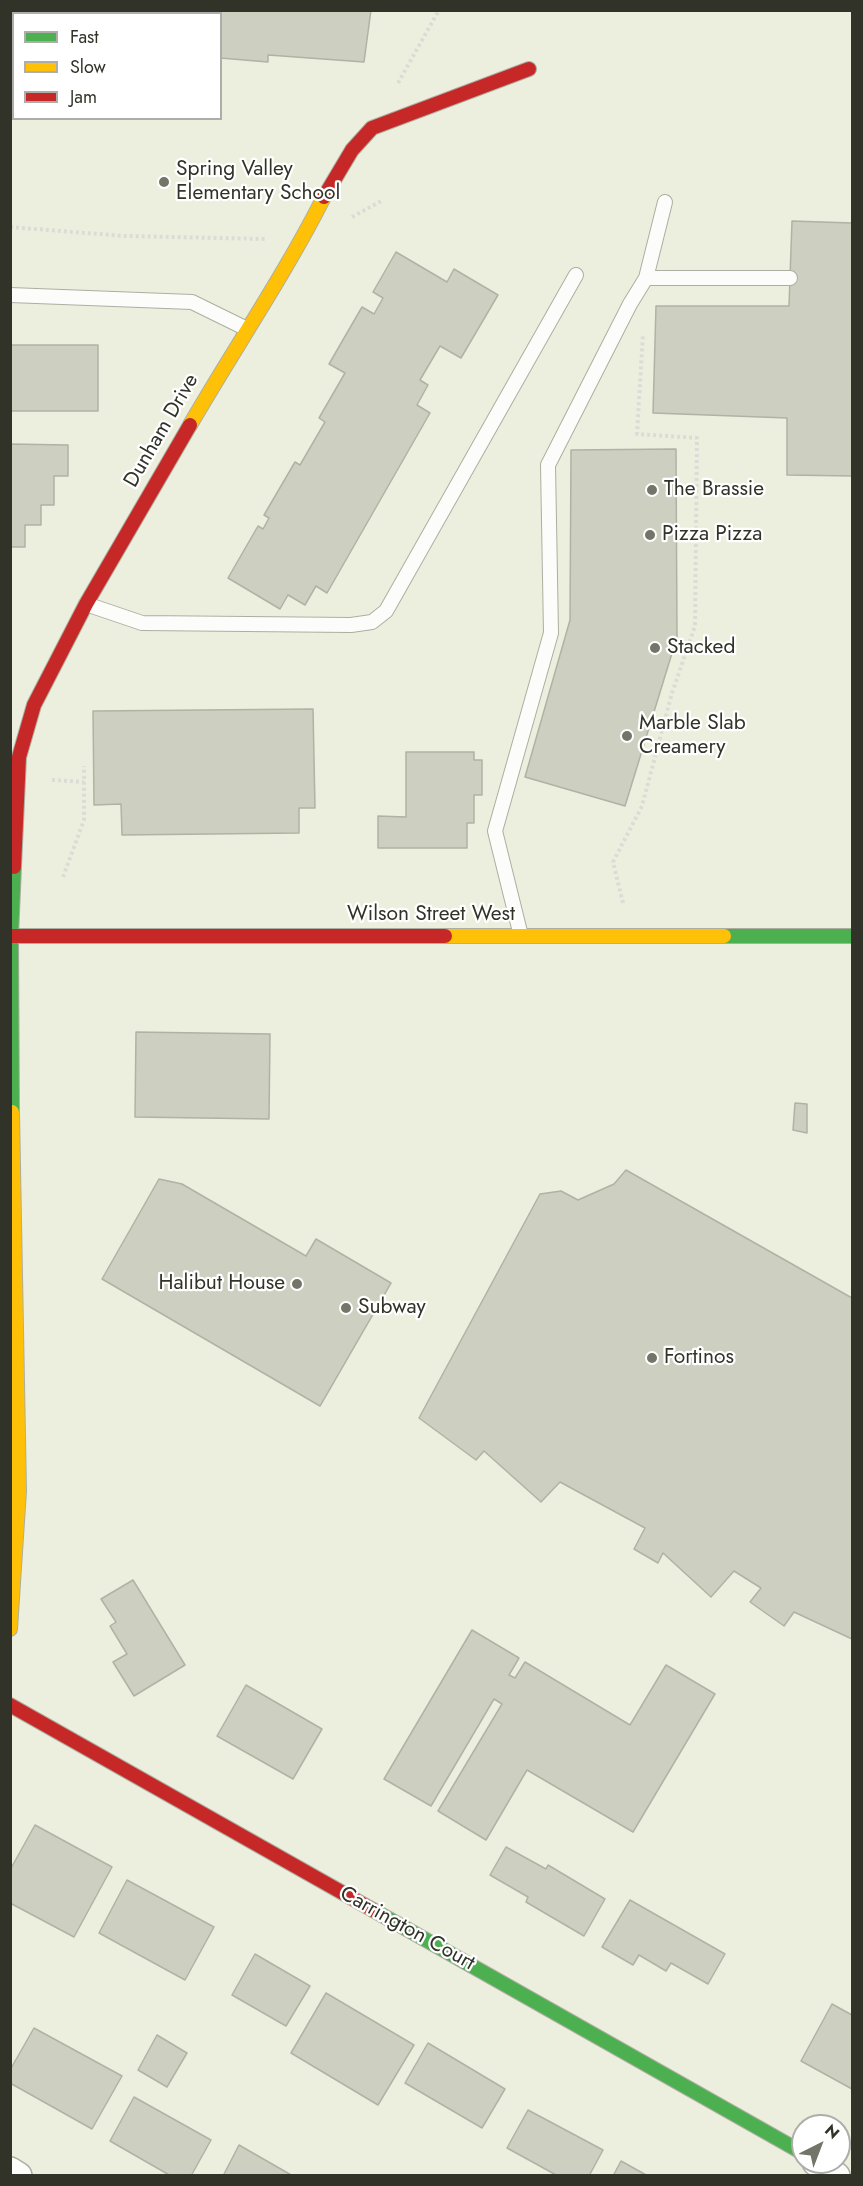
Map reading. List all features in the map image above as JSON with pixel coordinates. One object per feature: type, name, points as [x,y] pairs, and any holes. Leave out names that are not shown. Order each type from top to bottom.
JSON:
[{"type":"street","name":"Dunham Drive","points":[[10,1629],[19,1491],[12,1169],[11,936],[19,757],[34,705],[86,604],[247,329],[294,257],[325,195],[352,150],[372,128],[529,69]]},
{"type":"street","name":"Wilson Street West","points":[[11,936],[852,936]]},
{"type":"street","name":"Carrington Court","points":[[10,1705],[791,2146]]},
{"type":"street","points":[[10,2171],[18,2175]]},
{"type":"lane","points":[[521,936],[495,831],[551,633],[548,465],[630,304],[646,278],[665,202]]},
{"type":"lane","points":[[86,604],[142,623],[351,625],[372,622],[386,611],[576,275]]},
{"type":"lane","points":[[646,278],[790,278]]},
{"type":"lane","points":[[10,295],[192,302],[247,329]]},
{"type":"path","points":[[372,128],[439,10]]},
{"type":"path","points":[[10,227],[124,236],[263,239]]},
{"type":"path","points":[[632,936],[613,862],[642,806],[672,693],[695,626],[697,438],[637,434],[646,278]]},
{"type":"path","points":[[63,877],[84,820],[84,766]]},
{"type":"building","points":[[20,10],[371,10],[364,62],[268,55],[268,62],[222,58],[222,12],[20,12]]},
{"type":"building","points":[[792,221],[852,223],[852,476],[787,475],[787,418],[653,413],[656,306],[789,306]]},
{"type":"building","points":[[396,252],[447,282],[454,269],[498,295],[461,358],[440,346],[420,380],[428,385],[417,405],[430,413],[327,593],[316,586],[305,605],[288,595],[280,609],[228,578],[258,526],[263,529],[269,518],[264,515],[295,462],[300,465],[325,422],[319,418],[345,373],[329,364],[362,307],[374,314],[383,298],[373,292]]},
{"type":"building","points":[[10,345],[98,345],[98,411],[10,411]]},
{"type":"building","points":[[10,444],[68,445],[68,476],[54,476],[54,505],[41,505],[41,525],[25,525],[25,547],[10,547]]},
{"type":"building","points":[[676,449],[677,637],[625,806],[525,777],[570,620],[571,450]]},
{"type":"building","points":[[313,709],[315,808],[299,808],[299,833],[122,835],[121,804],[94,805],[93,711]]},
{"type":"building","points":[[406,752],[474,752],[474,760],[482,760],[482,795],[474,795],[474,823],[467,823],[467,848],[378,848],[378,816],[406,817]]},
{"type":"building","points":[[136,1032],[270,1034],[269,1119],[135,1117]]},
{"type":"building","points":[[795,1103],[807,1104],[807,1133],[793,1130]]},
{"type":"building","name":"Fortinos","points":[[626,1170],[852,1298],[852,1639],[794,1612],[784,1626],[750,1602],[761,1588],[734,1571],[711,1597],[663,1553],[658,1563],[634,1549],[645,1528],[560,1482],[541,1502],[484,1451],[476,1460],[419,1418],[540,1194],[561,1191],[578,1200],[614,1184]]},
{"type":"building","points":[[159,1179],[182,1184],[306,1256],[316,1239],[391,1283],[320,1406],[102,1279]]},
{"type":"building","points":[[133,1580],[185,1665],[134,1696],[113,1662],[127,1654],[110,1626],[116,1622],[101,1599]]},
{"type":"building","points":[[472,1630],[519,1658],[509,1675],[515,1678],[525,1662],[630,1725],[666,1665],[715,1694],[633,1832],[527,1770],[486,1840],[438,1811],[502,1704],[494,1699],[431,1806],[384,1779]]},
{"type":"building","points":[[246,1685],[322,1729],[293,1779],[217,1736]]},
{"type":"building","points":[[35,1825],[112,1867],[74,1937],[10,1903],[10,1870]]},
{"type":"building","points":[[506,1847],[546,1869],[548,1865],[605,1899],[584,1936],[526,1902],[528,1897],[490,1875]]},
{"type":"building","points":[[127,1880],[214,1927],[185,1980],[99,1933]]},
{"type":"building","points":[[630,1900],[725,1954],[708,1984],[671,1963],[666,1971],[639,1955],[633,1965],[602,1947]]},
{"type":"building","points":[[255,1954],[310,1986],[286,2026],[232,1995]]},
{"type":"building","points":[[326,1993],[414,2045],[378,2105],[291,2053]]},
{"type":"building","points":[[832,2004],[852,2015],[852,2089],[801,2061]]},
{"type":"building","points":[[34,2028],[122,2076],[92,2129],[10,2083],[10,2070]]},
{"type":"building","points":[[157,2035],[187,2053],[167,2087],[138,2070]]},
{"type":"building","points":[[428,2043],[505,2089],[482,2128],[405,2083]]},
{"type":"building","points":[[134,2097],[211,2140],[191,2176],[171,2176],[110,2141]]},
{"type":"building","points":[[528,2110],[603,2150],[589,2176],[558,2176],[507,2148]]},
{"type":"building","points":[[239,2145],[293,2176],[223,2176]]},
{"type":"building","points":[[621,2161],[648,2176],[613,2176]]},
{"type":"traffic: fast","points":[[12,1112],[11,936],[14,867]]},
{"type":"traffic: fast","points":[[724,936],[852,936]]},
{"type":"traffic: fast","points":[[373,1910],[791,2146]]},
{"type":"traffic: slow","points":[[190,425],[276,284],[324,197]]},
{"type":"traffic: slow","points":[[445,936],[724,936]]},
{"type":"traffic: slow","points":[[10,1629],[19,1491],[12,1112]]},
{"type":"traffic: jam","points":[[324,197],[352,150],[372,128],[529,69]]},
{"type":"traffic: jam","points":[[14,867],[19,757],[34,705],[86,604],[190,425]]},
{"type":"traffic: jam","points":[[10,936],[445,936]]},
{"type":"traffic: jam","points":[[10,1705],[373,1910]]},
{"type":"place","name":"Spring Valley Elementary School","points":[[164,182]]},
{"type":"place","name":"The Brassie","points":[[652,490]]},
{"type":"place","name":"Pizza Pizza","points":[[650,535]]},
{"type":"place","name":"Stacked","points":[[655,648]]},
{"type":"place","name":"Marble Slab Creamery","points":[[627,736]]},
{"type":"place","name":"Halibut House","points":[[297,1284]]},
{"type":"place","name":"Subway","points":[[346,1308]]},
{"type":"place","name":"Fortinos","points":[[652,1358]]}]
